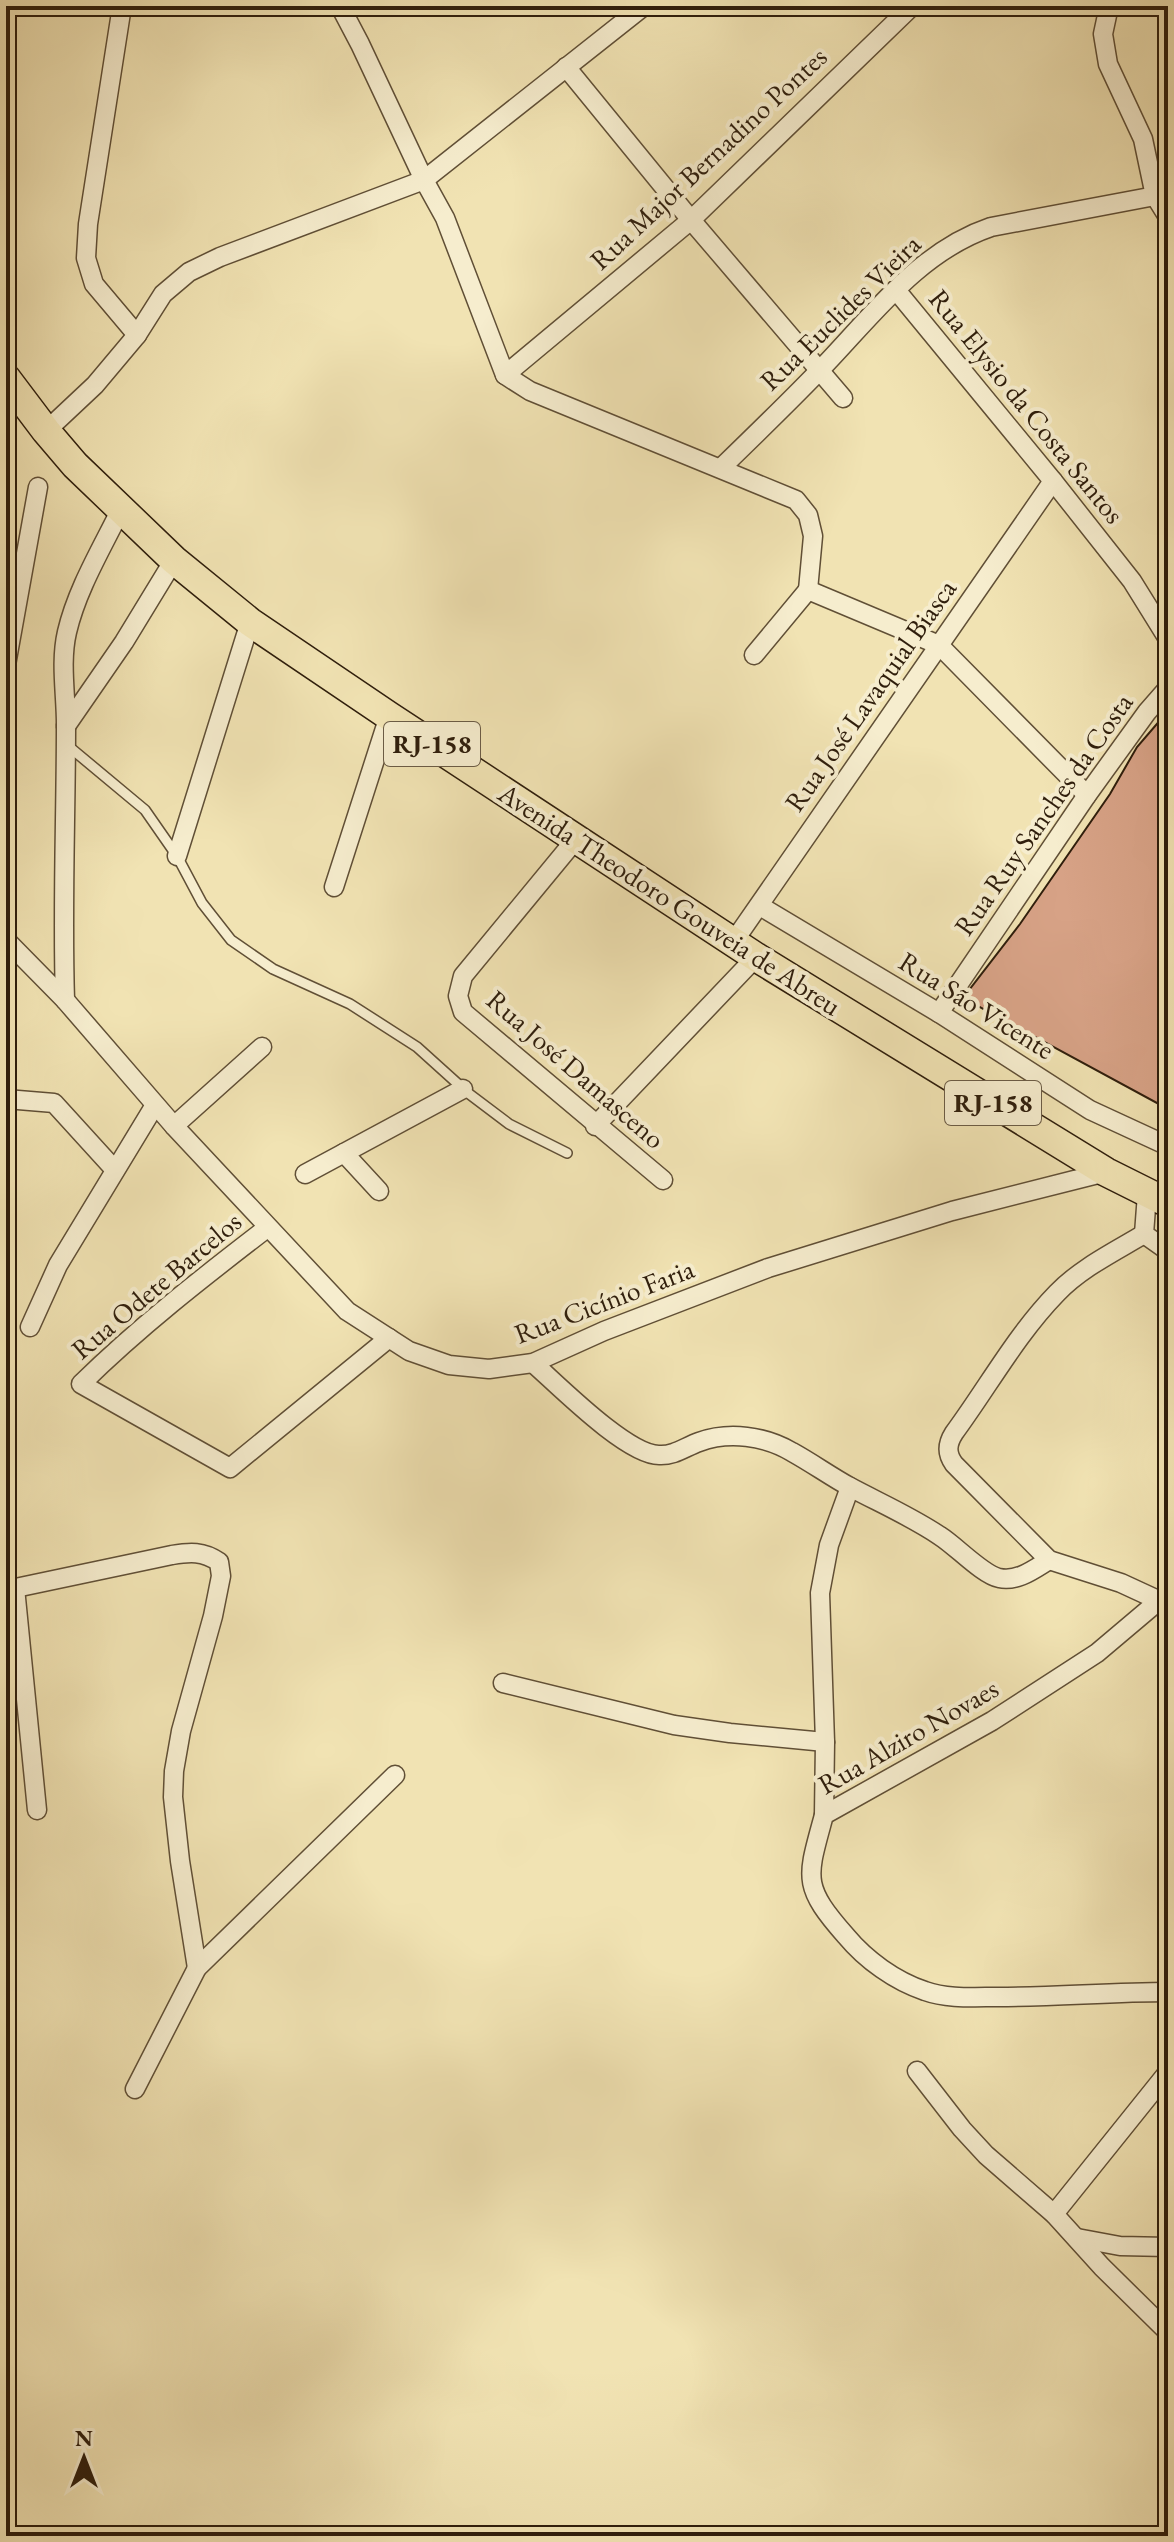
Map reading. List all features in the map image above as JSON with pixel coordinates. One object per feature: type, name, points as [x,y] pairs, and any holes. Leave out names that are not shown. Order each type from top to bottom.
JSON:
[{"type":"main road","name":"Avenida Theodoro Gouveia de Abreu","points":[[6,378],[75,465],[174,560],[250,622],[745,949],[1106,1172],[1158,1198]]},
{"type":"street","points":[[122,6],[88,224],[86,258],[94,284],[137,335]]},
{"type":"street","points":[[340,6],[445,218],[505,375],[530,391],[796,500],[808,515],[813,536],[808,590],[754,655]]},
{"type":"street","points":[[46,431],[95,385],[137,335],[163,294],[189,272],[220,257],[424,180],[644,6]]},
{"type":"street","points":[[1109,6],[1103,34],[1108,64],[1143,139],[1155,196],[1168,217]]},
{"type":"street","name":"Rua Major Bernadino Pontes","points":[[505,375],[691,220],[909,9]]},
{"type":"street","points":[[566,67],[818,372],[843,398]]},
{"type":"street","name":"Rua Euclides Vieira","points":[[721,468],[896,290],[943,250],[966,236],[991,227],[1155,196]]},
{"type":"street","name":"Rua Elysio da Costa Santos","points":[[896,290],[1132,581],[1168,639]]},
{"type":"street","name":"Rua José Lavaquial Biasca","points":[[595,1126],[745,949],[760,906],[1053,481]]},
{"type":"street","points":[[6,665],[38,487]]},
{"type":"street","points":[[65,1000],[63,671],[67,632],[82,590],[121,509]]},
{"type":"street","points":[[65,735],[174,560]]},
{"type":"street","points":[[808,590],[939,645],[1087,795]]},
{"type":"street","points":[[177,856],[250,622]]},
{"type":"street","name":"Rua Ruy Sanches da Costa","points":[[939,1013],[1087,795],[1168,688]]},
{"type":"street","points":[[334,887],[389,716]]},
{"type":"street","name":"Rua José Damasceno","points":[[576,839],[463,976],[458,996],[463,1012],[663,1180]]},
{"type":"street","name":"Rua São Vicente","points":[[760,906],[939,1013],[1090,1110],[1168,1146]]},
{"type":"street","name":"Rua Cicínio Faria","points":[[6,940],[65,1000],[174,1126],[347,1311],[409,1351],[449,1365],[489,1369],[533,1363],[604,1331],[768,1268],[952,1211],[1106,1172]]},
{"type":"street","points":[[174,1126],[262,1047]]},
{"type":"street","points":[[305,1174],[463,1089]]},
{"type":"street","points":[[6,1099],[54,1103],[115,1170]]},
{"type":"street","points":[[30,1327],[58,1265],[155,1105]]},
{"type":"street","points":[[344,1153],[379,1191]]},
{"type":"street","name":"Avenida Theodoro Gouveia de Abreu","points":[[1144,1234],[1158,1198]]},
{"type":"street","name":"Rua Odete Barcelos","points":[[267,1228],[168,1304],[81,1384],[230,1468],[389,1338]]},
{"type":"street","points":[[1164,1597],[1049,1560],[954,1464],[950,1457],[949,1441],[1024,1330],[1058,1291],[1091,1265],[1144,1234],[1168,1251]]},
{"type":"street","points":[[533,1363],[619,1437],[644,1452],[658,1456],[673,1454],[700,1441],[723,1437],[761,1439],[780,1445],[938,1534],[989,1575],[1012,1579],[1026,1575],[1049,1560]]},
{"type":"street","points":[[824,1815],[820,1593],[829,1545],[850,1487]]},
{"type":"street","points":[[37,1810],[11,1589],[172,1555],[192,1552],[208,1554],[219,1562],[221,1576],[181,1731],[173,1797],[197,1968]]},
{"type":"street","name":"Rua Alziro Novaes","points":[[1164,1597],[1097,1653],[992,1721],[824,1815],[809,1872],[813,1890],[824,1911],[853,1946],[887,1972],[924,1991],[945,1996],[1053,1997],[1168,1992]]},
{"type":"street","points":[[503,1683],[674,1725],[825,1742]]},
{"type":"street","points":[[135,2089],[197,1968],[395,1775]]},
{"type":"street","points":[[917,2071],[986,2155],[1054,2214],[1168,2332]]},
{"type":"street","points":[[1054,2214],[1168,2072]]},
{"type":"street","points":[[1077,2238],[1120,2246],[1168,2247]]},
{"type":"lane","points":[[65,735],[145,810],[177,856],[202,903],[231,940],[273,969],[350,1004],[417,1047],[463,1089],[509,1124],[567,1153]]},
{"type":"building","points":[[1168,711],[1168,1109],[963,998],[1020,924],[1110,794],[1137,747]]}]
